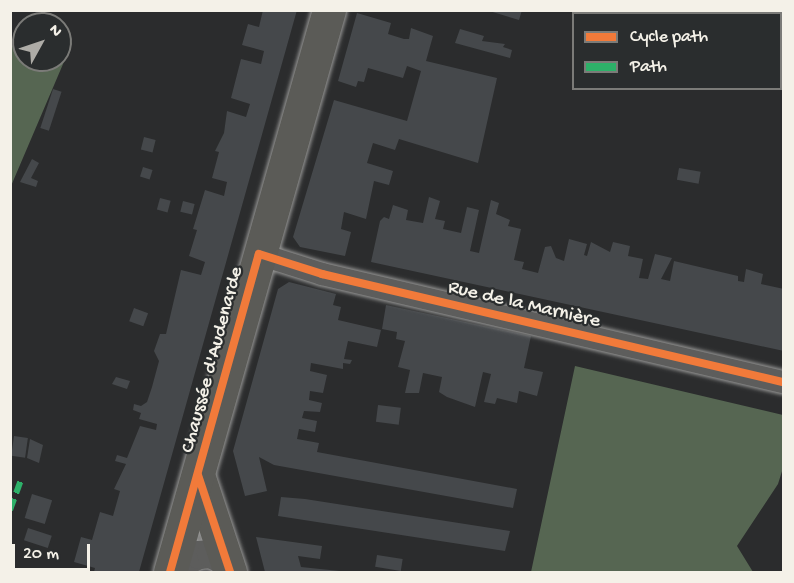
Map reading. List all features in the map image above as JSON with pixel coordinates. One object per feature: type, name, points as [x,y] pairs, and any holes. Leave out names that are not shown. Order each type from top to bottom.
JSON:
[{"type":"main road","name":"Chaussée d'Audenarde","points":[[171,571],[329,10]]},
{"type":"main road","name":"Chaussée d'Audenarde","points":[[198,475],[229,568]]},
{"type":"street","name":"Rue de la Marnière","points":[[259,254],[322,274],[783,382]]},
{"type":"street","name":"Chaussée d'Audenarde","points":[[171,571],[199,555],[211,554],[229,568]]},
{"type":"green space","points":[[11,46],[12,72],[60,72],[11,186]]},
{"type":"green space","points":[[575,366],[783,415],[783,468],[778,484],[737,546],[753,572],[531,572]]},
{"type":"building","points":[[263,10],[297,10],[139,572],[94,572],[95,568],[74,562],[81,537],[92,540],[100,512],[113,516],[120,491],[114,489],[126,464],[115,461],[117,455],[127,458],[140,426],[156,430],[157,424],[139,419],[141,413],[133,410],[134,404],[141,406],[147,402],[159,361],[154,351],[160,334],[166,334],[181,270],[201,275],[205,262],[189,256],[197,230],[193,229],[205,190],[224,196],[227,182],[212,178],[219,152],[215,151],[224,133],[227,111],[246,117],[250,104],[231,98],[241,59],[261,64],[264,51],[242,45],[248,24],[259,27]]},
{"type":"building","points":[[486,10],[522,10],[519,20]]},
{"type":"building","points":[[357,13],[391,23],[388,34],[404,39],[409,39],[411,28],[433,36],[426,61],[497,78],[478,163],[399,139],[395,150],[373,143],[367,163],[393,171],[389,185],[374,181],[366,219],[344,212],[341,229],[351,232],[345,256],[300,247],[293,237],[334,100],[407,121],[421,71],[407,66],[403,78],[368,68],[364,82],[358,81],[356,87],[338,81]]},
{"type":"building","points":[[460,29],[484,36],[482,41],[505,44],[503,47],[512,50],[510,58],[455,43]]},
{"type":"building","points":[[53,89],[62,92],[49,131],[40,128]]},
{"type":"building","points":[[144,137],[156,140],[152,153],[141,150]]},
{"type":"building","points":[[32,159],[39,163],[31,178],[38,181],[36,187],[20,182]]},
{"type":"building","points":[[143,167],[153,170],[150,179],[140,177]]},
{"type":"building","points":[[679,168],[701,172],[699,184],[677,180]]},
{"type":"building","points":[[429,197],[440,201],[435,219],[445,221],[443,229],[461,233],[467,207],[479,210],[470,251],[479,253],[491,200],[499,203],[496,214],[510,220],[508,226],[521,229],[514,260],[524,262],[522,269],[538,273],[545,247],[551,246],[556,258],[564,261],[569,239],[587,244],[584,255],[587,256],[591,242],[610,252],[613,242],[630,246],[628,256],[643,259],[639,278],[648,279],[655,254],[672,258],[661,279],[670,281],[674,261],[738,276],[738,281],[744,282],[746,269],[763,274],[761,284],[784,289],[784,351],[371,262],[380,221],[384,217],[389,219],[393,205],[408,210],[406,220],[423,223]]},
{"type":"building","points":[[160,198],[171,201],[168,212],[157,210]]},
{"type":"building","points":[[183,201],[195,204],[192,215],[180,212]]},
{"type":"building","points":[[289,282],[336,294],[333,305],[341,307],[338,320],[381,330],[377,347],[348,341],[344,359],[352,360],[350,364],[343,363],[343,369],[311,363],[310,371],[327,375],[323,393],[310,391],[309,400],[322,403],[320,412],[304,411],[302,418],[317,421],[315,432],[299,429],[297,439],[319,443],[317,452],[517,489],[513,508],[274,465],[259,457],[267,491],[245,496],[233,451],[278,289]]},
{"type":"building","points":[[386,305],[531,336],[524,368],[543,372],[537,396],[519,391],[517,403],[497,398],[495,404],[484,402],[491,374],[483,372],[475,407],[439,392],[442,377],[423,373],[419,393],[405,393],[410,370],[398,367],[405,341],[396,339],[397,332],[382,329]]},
{"type":"building","points":[[134,308],[148,313],[143,326],[129,321]]},
{"type":"building","points":[[116,377],[130,381],[127,389],[112,384]]},
{"type":"building","points":[[378,405],[401,408],[399,425],[376,422]]},
{"type":"building","points":[[14,436],[28,438],[25,458],[11,456]]},
{"type":"building","points":[[30,439],[43,445],[39,463],[27,458]]},
{"type":"building","points":[[32,494],[52,500],[45,524],[25,518]]},
{"type":"building","points":[[281,497],[510,531],[505,551],[278,516]]},
{"type":"building","points":[[28,528],[52,536],[48,548],[24,540]]},
{"type":"building","points":[[256,537],[322,546],[320,559],[298,556],[301,567],[349,572],[265,572]]},
{"type":"building","points":[[377,555],[403,559],[401,571],[375,567]]},
{"type":"marked path","points":[[10,510],[22,477]]},
{"type":"cycle path","points":[[170,572],[259,254],[322,274],[784,382]]},
{"type":"cycle path","points":[[198,475],[230,572]]}]
